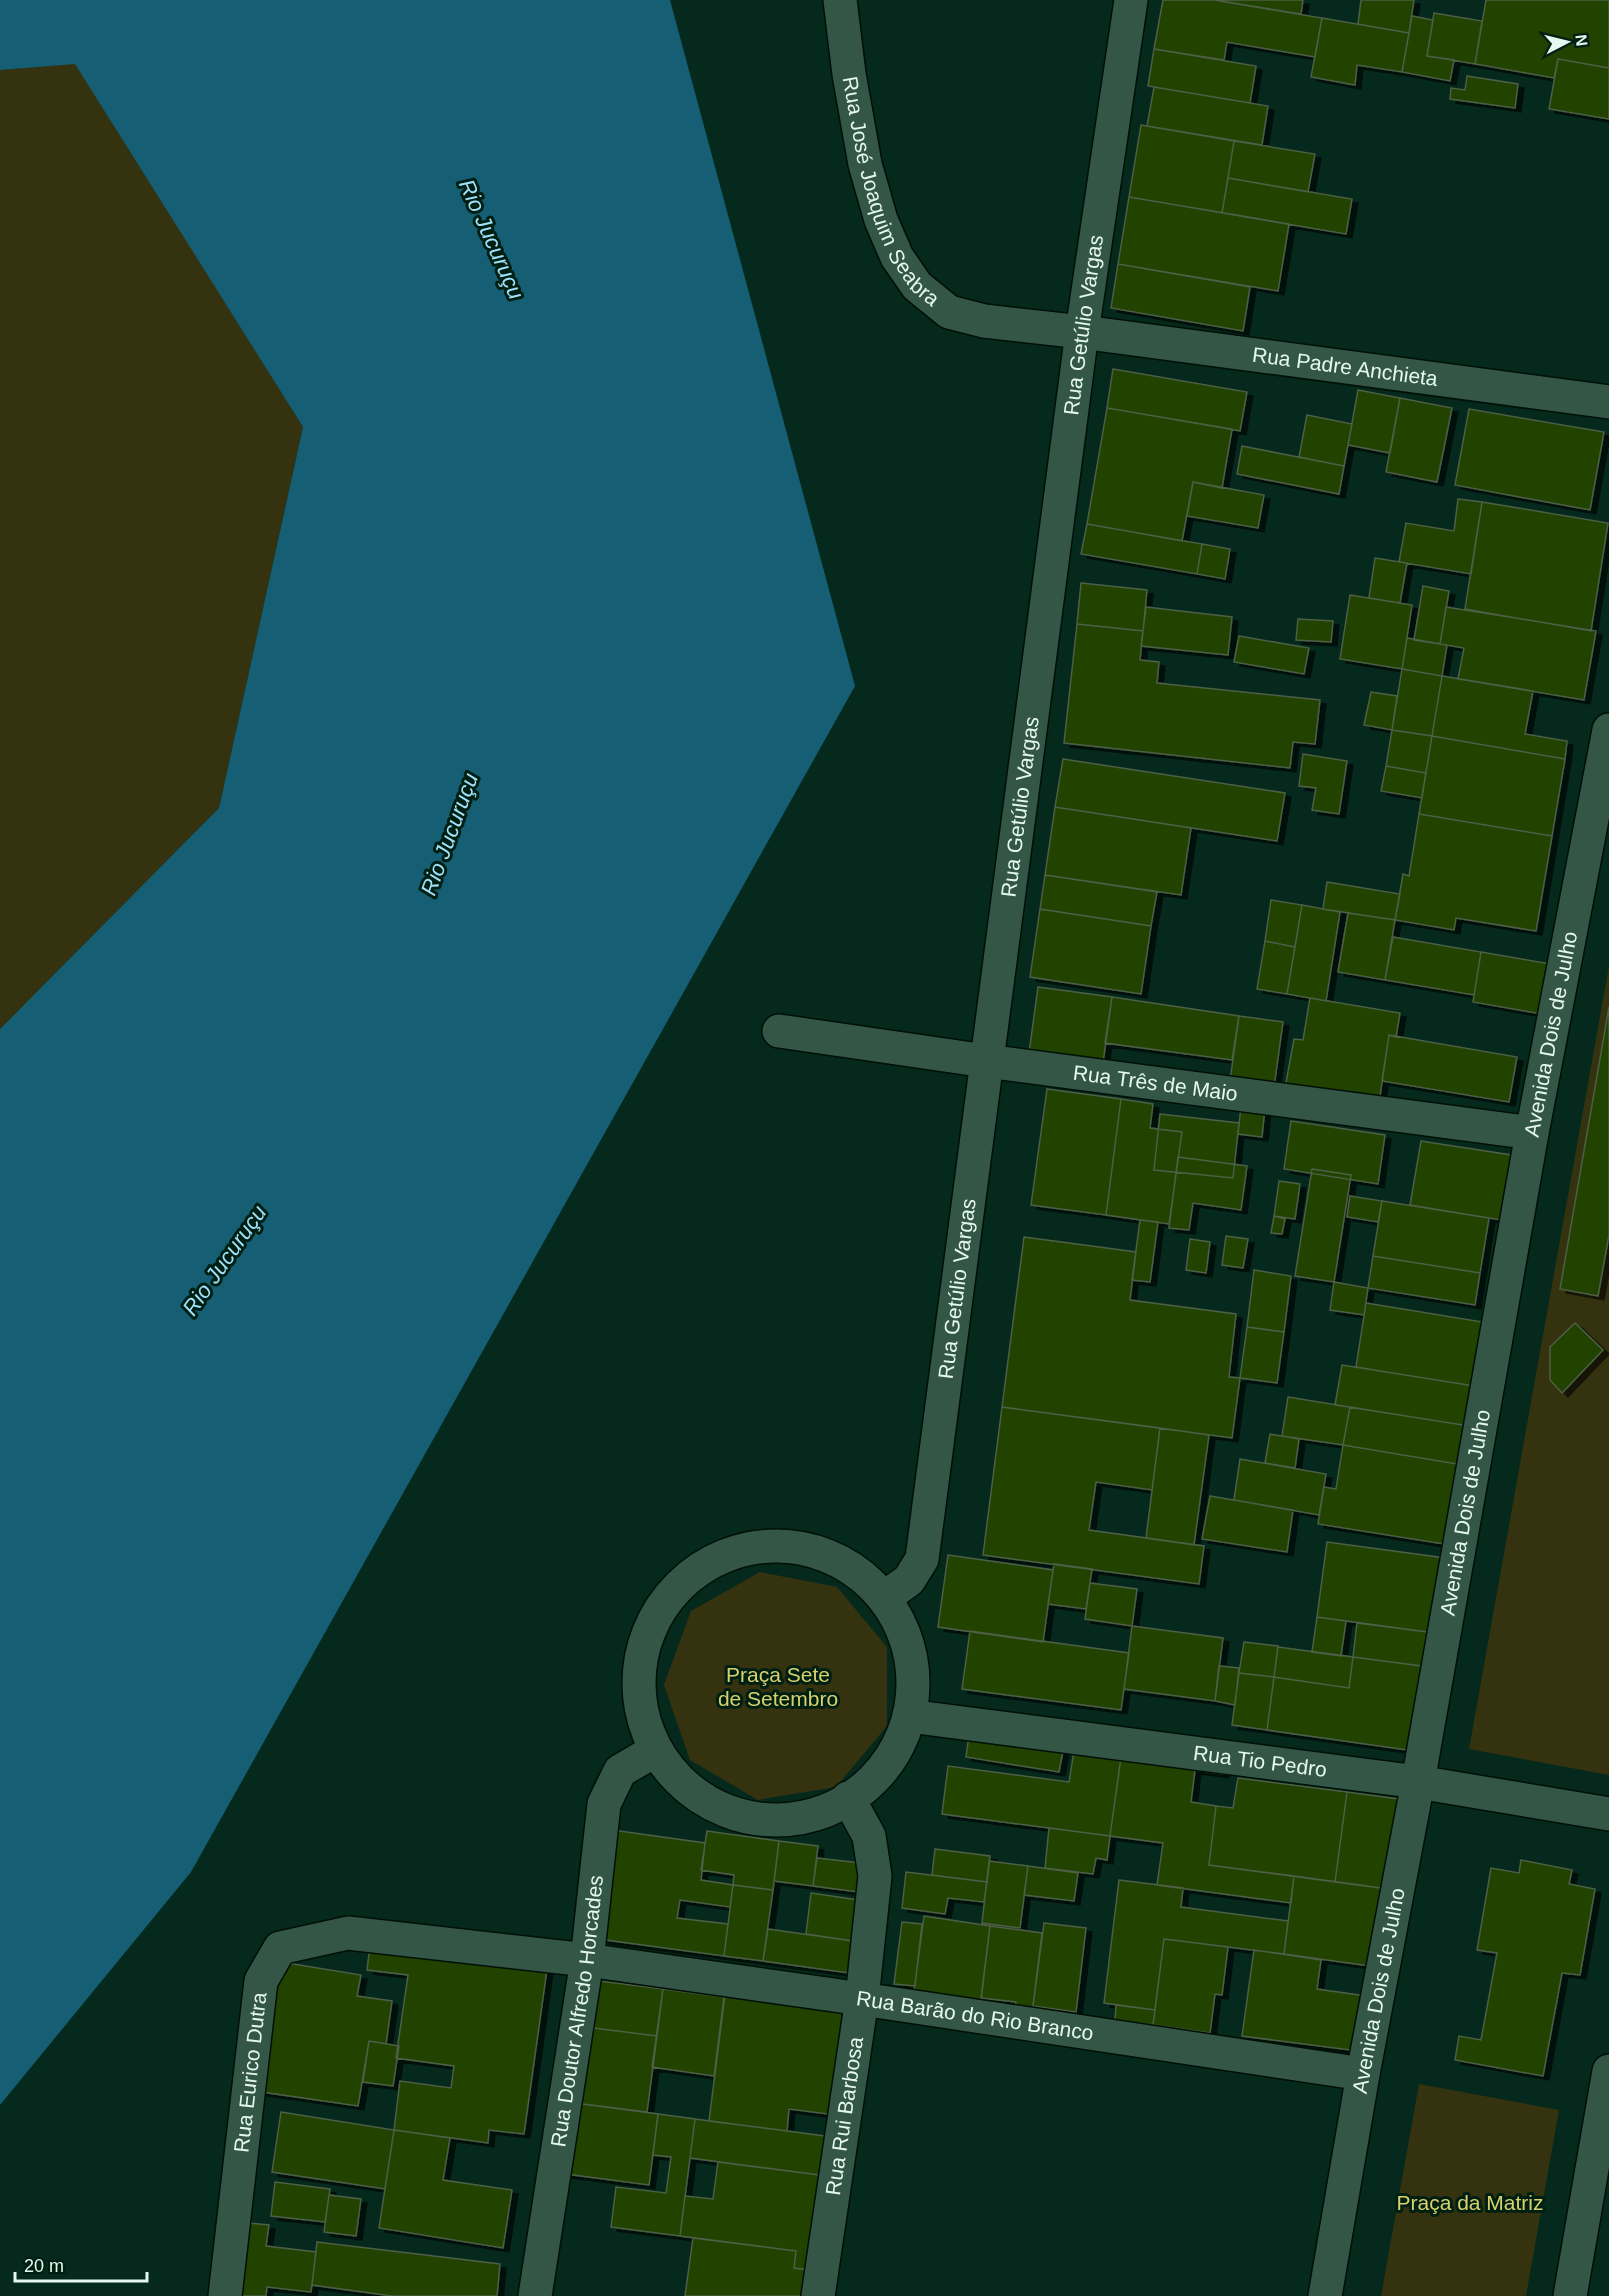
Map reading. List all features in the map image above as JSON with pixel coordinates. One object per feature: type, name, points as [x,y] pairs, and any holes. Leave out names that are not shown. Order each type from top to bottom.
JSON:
[{"type":"street","name":"Rua José Joaquim Seabra","points":[[840,0],[849,74],[866,164],[881,219],[897,257],[917,286],[949,312],[984,321],[1082,332]]},
{"type":"street","name":"Rua Getúlio Vargas","points":[[884,1598],[909,1581],[922,1559],[1082,332],[1131,0]]},
{"type":"street","name":"Rua Padre Anchieta","points":[[1082,332],[1609,402]]},
{"type":"street","name":"Avenida Dois de Julho","points":[[1325,2296],[1532,1133],[1602,810],[1609,730]]},
{"type":"street","name":"Rua Três de Maio","points":[[779,1030],[986,1062],[1532,1133]]},
{"type":"street","points":[[777,1544],[817,1551],[854,1569],[884,1598],[904,1633],[913,1674],[909,1716],[893,1754],[867,1786],[833,1808],[794,1819],[753,1819],[714,1806],[681,1782],[656,1750],[642,1711],[639,1670],[648,1630],[669,1595],[699,1568],[736,1550],[777,1544]]},
{"type":"street","name":"Rua Tio Pedro","points":[[909,1716],[1418,1782],[1609,1814]]},
{"type":"street","name":"Rua Doutor Alfredo Horcades","points":[[535,2296],[587,1960],[604,1804],[620,1771],[656,1750]]},
{"type":"street","name":"Rua Rui Barbosa","points":[[818,2296],[862,1999],[875,1876],[869,1836],[848,1798]]},
{"type":"street","name":"Rua Eurico Dutra","points":[[225,2296],[261,1981],[280,1948],[348,1933],[587,1960]]},
{"type":"street","name":"Rua Barão do Rio Branco","points":[[587,1960],[1363,2074]]},
{"type":"street","points":[[1570,2296],[1608,2089]]},
{"type":"green space","points":[[75,63],[303,427],[219,808],[0,1029],[0,70]]},
{"type":"green space","points":[[1609,966],[1609,1775],[1469,1749]]},
{"type":"green space","name":"Praça Sete de Setembro","points":[[760,1572],[837,1587],[887,1647],[887,1726],[836,1787],[758,1800],[690,1760],[664,1685],[691,1611]]},
{"type":"green space","name":"Praça da Matriz","points":[[1419,2084],[1559,2110],[1526,2296],[1381,2296]]},
{"type":"water","name":"Rio Jucuruçu","points":[[0,0],[670,0],[855,686],[191,1872],[0,2105],[0,1029],[219,808],[303,427],[75,64],[0,70]]},
{"type":"building","points":[[1163,0],[1214,0],[1322,18],[1315,57],[1227,42],[1224,60],[1154,49]]},
{"type":"building","points":[[1214,0],[1303,0],[1301,14]]},
{"type":"building","points":[[1361,0],[1414,0],[1409,33],[1358,24]]},
{"type":"building","points":[[1486,0],[1609,0],[1609,68],[1558,59],[1554,78],[1475,64]]},
{"type":"building","points":[[1434,13],[1482,21],[1475,64],[1427,56]]},
{"type":"building","points":[[1412,16],[1433,20],[1427,56],[1454,60],[1450,81],[1402,72]]},
{"type":"building","points":[[1322,18],[1409,33],[1402,72],[1357,65],[1355,85],[1311,77]]},
{"type":"building","points":[[1154,49],[1256,66],[1250,103],[1148,86]]},
{"type":"building","points":[[1558,59],[1609,68],[1609,119],[1549,109]]},
{"type":"building","points":[[1467,76],[1518,84],[1515,108],[1450,99],[1451,88],[1465,90]]},
{"type":"building","points":[[1154,87],[1268,106],[1262,145],[1147,126]]},
{"type":"building","points":[[1141,125],[1234,141],[1222,213],[1129,197]]},
{"type":"building","points":[[1234,141],[1315,154],[1308,192],[1228,178]]},
{"type":"building","points":[[1228,178],[1352,199],[1346,234],[1222,213]]},
{"type":"building","points":[[1129,197],[1289,224],[1278,291],[1118,264]]},
{"type":"building","points":[[1118,264],[1250,287],[1243,331],[1111,308]]},
{"type":"building","points":[[1113,369],[1247,392],[1240,431],[1107,408]]},
{"type":"building","points":[[1358,390],[1400,398],[1390,453],[1348,445]]},
{"type":"building","points":[[1400,398],[1452,408],[1437,482],[1386,472]]},
{"type":"building","points":[[1107,408],[1232,429],[1222,488],[1193,482],[1182,541],[1087,524]]},
{"type":"building","points":[[1469,409],[1604,432],[1590,510],[1455,485]]},
{"type":"building","points":[[1307,415],[1352,424],[1344,466],[1299,457]]},
{"type":"building","points":[[1242,446],[1344,466],[1339,494],[1237,474]]},
{"type":"building","points":[[1193,482],[1264,495],[1258,528],[1187,516]]},
{"type":"building","points":[[1458,499],[1482,502],[1471,574],[1399,562],[1406,523],[1454,531]]},
{"type":"building","points":[[1482,502],[1608,523],[1591,631],[1465,609]]},
{"type":"building","points":[[1087,524],[1202,544],[1197,574],[1081,554]]},
{"type":"building","points":[[1202,544],[1230,549],[1225,579],[1197,574]]},
{"type":"building","points":[[1375,558],[1407,563],[1400,603],[1369,598]]},
{"type":"building","points":[[1081,583],[1147,590],[1143,631],[1077,624]]},
{"type":"building","points":[[1423,586],[1449,591],[1440,644],[1414,640]]},
{"type":"building","points":[[1350,595],[1412,605],[1402,669],[1340,659]]},
{"type":"building","points":[[1146,607],[1232,617],[1228,655],[1141,646]]},
{"type":"building","points":[[1446,607],[1596,631],[1584,700],[1458,679],[1464,648],[1440,644]]},
{"type":"building","points":[[1298,619],[1333,621],[1331,642],[1296,640]]},
{"type":"building","points":[[1077,624],[1143,631],[1140,660],[1159,662],[1157,683],[1320,700],[1315,744],[1293,742],[1290,768],[1064,743]]},
{"type":"building","points":[[1239,636],[1309,648],[1304,674],[1234,662]]},
{"type":"building","points":[[1407,638],[1447,645],[1442,676],[1402,669]]},
{"type":"building","points":[[1402,669],[1442,676],[1432,736],[1392,730]]},
{"type":"building","points":[[1442,676],[1533,691],[1525,734],[1567,741],[1565,759],[1432,736]]},
{"type":"building","points":[[1371,692],[1397,696],[1392,730],[1364,725]]},
{"type":"building","points":[[1392,730],[1432,736],[1426,773],[1386,766]]},
{"type":"building","points":[[1432,736],[1565,759],[1552,836],[1419,814]]},
{"type":"building","points":[[1303,754],[1347,761],[1339,814],[1312,810],[1316,788],[1299,786]]},
{"type":"building","points":[[1063,759],[1285,793],[1277,841],[1055,807]]},
{"type":"building","points":[[1386,766],[1426,773],[1422,798],[1381,791]]},
{"type":"building","points":[[1055,807],[1191,828],[1181,895],[1045,875]]},
{"type":"building","points":[[1419,814],[1552,836],[1536,931],[1456,918],[1454,930],[1395,920],[1403,874],[1409,876]]},
{"type":"building","points":[[1045,875],[1157,892],[1151,926],[1040,909]]},
{"type":"building","points":[[1327,882],[1400,894],[1395,920],[1323,909]]},
{"type":"building","points":[[1271,900],[1302,905],[1295,947],[1265,941]]},
{"type":"building","points":[[1302,905],[1340,912],[1326,1001],[1287,994]]},
{"type":"building","points":[[1040,909],[1151,926],[1141,994],[1030,977]]},
{"type":"building","points":[[1348,913],[1395,920],[1385,980],[1338,972]]},
{"type":"building","points":[[1393,937],[1481,952],[1474,995],[1385,980]]},
{"type":"building","points":[[1265,941],[1295,947],[1287,994],[1257,989]]},
{"type":"building","points":[[1481,952],[1551,964],[1542,1014],[1473,1002]]},
{"type":"building","points":[[1038,987],[1112,997],[1103,1063],[1029,1053]]},
{"type":"building","points":[[1112,997],[1239,1016],[1232,1060],[1105,1043]]},
{"type":"building","points":[[1310,998],[1400,1013],[1396,1037],[1389,1035],[1379,1103],[1285,1088],[1294,1039],[1303,1040]]},
{"type":"building","points":[[1609,1007],[1609,1235],[1598,1296],[1560,1289]]},
{"type":"building","points":[[1239,1016],[1283,1022],[1274,1087],[1230,1081]]},
{"type":"building","points":[[1389,1035],[1517,1057],[1509,1102],[1382,1081]]},
{"type":"building","points":[[1047,1089],[1121,1099],[1106,1215],[1031,1205]]},
{"type":"building","points":[[1121,1099],[1153,1104],[1150,1128],[1182,1132],[1169,1224],[1106,1215]]},
{"type":"building","points":[[1241,1106],[1265,1108],[1262,1137],[1238,1134]]},
{"type":"building","points":[[1160,1114],[1239,1123],[1233,1178],[1154,1170]]},
{"type":"building","points":[[1291,1121],[1385,1135],[1378,1184],[1284,1169]]},
{"type":"building","points":[[1421,1141],[1511,1155],[1501,1220],[1410,1205]]},
{"type":"building","points":[[1178,1157],[1247,1166],[1241,1210],[1193,1203],[1189,1230],[1169,1228]]},
{"type":"building","points":[[1312,1169],[1351,1175],[1334,1282],[1295,1276]]},
{"type":"building","points":[[1279,1181],[1300,1184],[1295,1219],[1274,1216]]},
{"type":"building","points":[[1350,1196],[1382,1201],[1378,1222],[1347,1217]]},
{"type":"building","points":[[1382,1201],[1489,1218],[1480,1273],[1373,1256]]},
{"type":"building","points":[[1274,1216],[1285,1219],[1282,1234],[1271,1233]]},
{"type":"building","points":[[1140,1220],[1158,1222],[1150,1282],[1132,1280]]},
{"type":"building","points":[[1226,1236],[1248,1239],[1243,1268],[1222,1265]]},
{"type":"building","points":[[1024,1237],[1136,1252],[1130,1300],[1236,1314],[1229,1377],[1240,1378],[1232,1438],[1002,1407]]},
{"type":"building","points":[[1190,1239],[1210,1242],[1206,1273],[1186,1270]]},
{"type":"building","points":[[1373,1256],[1480,1273],[1475,1305],[1368,1288]]},
{"type":"building","points":[[1254,1270],[1291,1276],[1284,1332],[1247,1327]]},
{"type":"building","points":[[1334,1282],[1368,1288],[1364,1315],[1330,1310]]},
{"type":"building","points":[[1366,1303],[1495,1324],[1485,1388],[1356,1367]]},
{"type":"building","points":[[1575,1323],[1603,1350],[1562,1393],[1550,1380],[1550,1347]]},
{"type":"building","points":[[1247,1327],[1284,1332],[1277,1383],[1240,1378]]},
{"type":"building","points":[[1342,1365],[1475,1386],[1469,1426],[1335,1405]]},
{"type":"building","points":[[1288,1397],[1350,1407],[1343,1445],[1282,1436]]},
{"type":"building","points":[[1002,1407],[1160,1428],[1152,1490],[1096,1482],[1089,1530],[1204,1546],[1199,1584],[983,1555]]},
{"type":"building","points":[[1350,1407],[1469,1426],[1463,1465],[1343,1445]]},
{"type":"building","points":[[1160,1428],[1209,1435],[1194,1545],[1146,1538]]},
{"type":"building","points":[[1270,1434],[1299,1439],[1295,1468],[1265,1463]]},
{"type":"building","points":[[1343,1445],[1463,1465],[1450,1545],[1318,1524],[1324,1487],[1336,1489]]},
{"type":"building","points":[[1240,1459],[1326,1474],[1319,1515],[1234,1500]]},
{"type":"building","points":[[1210,1496],[1293,1510],[1287,1552],[1202,1539]]},
{"type":"building","points":[[1327,1542],[1445,1558],[1435,1633],[1317,1617]]},
{"type":"building","points":[[948,1555],[1053,1570],[1043,1642],[938,1627]]},
{"type":"building","points":[[1054,1564],[1092,1569],[1086,1609],[1048,1604]]},
{"type":"building","points":[[1090,1583],[1137,1589],[1132,1626],[1085,1619]]},
{"type":"building","points":[[1317,1617],[1346,1621],[1341,1656],[1312,1652]]},
{"type":"building","points":[[1357,1623],[1435,1633],[1429,1667],[1353,1657]]},
{"type":"building","points":[[1132,1626],[1223,1638],[1215,1701],[1124,1689]]},
{"type":"building","points":[[970,1631],[1129,1653],[1121,1710],[962,1689]]},
{"type":"building","points":[[1244,1642],[1278,1646],[1274,1677],[1239,1673]]},
{"type":"building","points":[[1278,1647],[1353,1657],[1349,1688],[1274,1677]]},
{"type":"building","points":[[1353,1657],[1429,1667],[1414,1751],[1267,1730],[1274,1677],[1349,1688]]},
{"type":"building","points":[[1219,1666],[1239,1668],[1235,1705],[1215,1701]]},
{"type":"building","points":[[1239,1673],[1274,1677],[1267,1730],[1232,1725]]},
{"type":"building","points":[[972,1714],[1067,1730],[1059,1772],[966,1757]]},
{"type":"building","points":[[1074,1751],[1121,1757],[1110,1836],[942,1814],[948,1766],[1069,1782]]},
{"type":"building","points":[[1121,1757],[1224,1764],[1223,1774],[1195,1770],[1191,1802],[1216,1806],[1209,1865],[1294,1876],[1291,1903],[1157,1885],[1163,1843],[1110,1836]]},
{"type":"building","points":[[1238,1778],[1347,1792],[1335,1882],[1209,1865],[1216,1806],[1233,1808]]},
{"type":"building","points":[[1347,1792],[1399,1799],[1388,1889],[1335,1882]]},
{"type":"building","points":[[1049,1828],[1110,1836],[1107,1860],[1096,1858],[1093,1874],[1045,1868]]},
{"type":"building","points":[[605,1829],[705,1843],[701,1880],[733,1885],[730,1907],[680,1900],[677,1918],[728,1924],[724,1956],[591,1938]]},
{"type":"building","points":[[707,1831],[779,1841],[773,1890],[733,1885],[734,1875],[701,1870]]},
{"type":"building","points":[[779,1841],[818,1846],[813,1886],[774,1881]]},
{"type":"building","points":[[935,1849],[990,1856],[987,1882],[932,1875]]},
{"type":"building","points":[[817,1858],[870,1864],[866,1893],[813,1886]]},
{"type":"building","points":[[1521,1860],[1572,1870],[1569,1884],[1595,1889],[1580,1975],[1562,1973],[1543,2076],[1455,2060],[1459,2036],[1481,2040],[1497,1953],[1477,1950],[1491,1868],[1519,1873]]},
{"type":"building","points":[[989,1861],[1028,1866],[1020,1928],[982,1923]]},
{"type":"building","points":[[1028,1866],[1078,1873],[1074,1901],[1024,1895]]},
{"type":"building","points":[[906,1872],[987,1882],[984,1902],[948,1898],[945,1914],[902,1908]]},
{"type":"building","points":[[1294,1876],[1388,1889],[1377,1967],[1284,1954]]},
{"type":"building","points":[[1119,1880],[1183,1888],[1181,1907],[1288,1921],[1284,1954],[1164,1939],[1155,2010],[1104,2003]]},
{"type":"building","points":[[733,1885],[773,1890],[763,1961],[724,1956]]},
{"type":"building","points":[[811,1893],[865,1901],[860,1942],[806,1934]]},
{"type":"building","points":[[924,1916],[990,1926],[980,2009],[913,1999]]},
{"type":"building","points":[[902,1922],[922,1924],[915,1986],[894,1984]]},
{"type":"building","points":[[1044,1923],[1086,1928],[1076,2012],[1033,2006]]},
{"type":"building","points":[[990,1926],[1042,1933],[1032,2014],[1015,2011],[1016,2002],[981,1998]]},
{"type":"building","points":[[768,1929],[860,1942],[856,1974],[763,1961]]},
{"type":"building","points":[[371,1937],[548,1962],[524,2134],[489,2130],[488,2143],[394,2130],[400,2081],[451,2088],[454,2066],[396,2058],[408,1975],[367,1970]]},
{"type":"building","points":[[1164,1939],[1228,1947],[1222,1995],[1215,1994],[1210,2033],[1153,2025]]},
{"type":"building","points":[[1254,1950],[1321,1960],[1317,1989],[1366,1996],[1358,2051],[1242,2036]]},
{"type":"building","points":[[275,1961],[361,1975],[357,1996],[392,2001],[386,2044],[369,2041],[358,2106],[255,2091]]},
{"type":"building","points":[[592,1980],[663,1989],[657,2036],[586,2027]]},
{"type":"building","points":[[726,1987],[851,2003],[836,2115],[789,2109],[787,2131],[709,2121]]},
{"type":"building","points":[[663,1989],[724,1997],[714,2076],[652,2067]]},
{"type":"building","points":[[1116,2005],[1155,2010],[1153,2025],[1115,2020]]},
{"type":"building","points":[[586,2027],[657,2036],[647,2112],[575,2103]]},
{"type":"building","points":[[369,2041],[399,2046],[393,2086],[363,2082]]},
{"type":"building","points":[[575,2103],[658,2114],[649,2185],[566,2174]]},
{"type":"building","points":[[281,2112],[394,2130],[385,2189],[272,2172]]},
{"type":"building","points":[[658,2114],[695,2119],[680,2236],[611,2227],[616,2187],[666,2193],[671,2157],[653,2155]]},
{"type":"building","points":[[695,2119],[840,2138],[835,2177],[690,2158]]},
{"type":"building","points":[[394,2130],[450,2138],[443,2180],[512,2190],[503,2248],[379,2228]]},
{"type":"building","points":[[718,2162],[835,2177],[823,2271],[794,2268],[796,2251],[680,2236],[685,2196],[713,2199]]},
{"type":"building","points":[[275,2182],[330,2189],[325,2222],[271,2216]]},
{"type":"building","points":[[329,2195],[361,2199],[356,2236],[324,2232]]},
{"type":"building","points":[[238,2222],[269,2225],[266,2246],[316,2252],[311,2292],[267,2287],[266,2296],[229,2296]]},
{"type":"building","points":[[693,2238],[796,2251],[794,2268],[816,2271],[813,2296],[685,2296]]},
{"type":"building","points":[[317,2242],[500,2264],[497,2296],[392,2296],[312,2285]]}]
